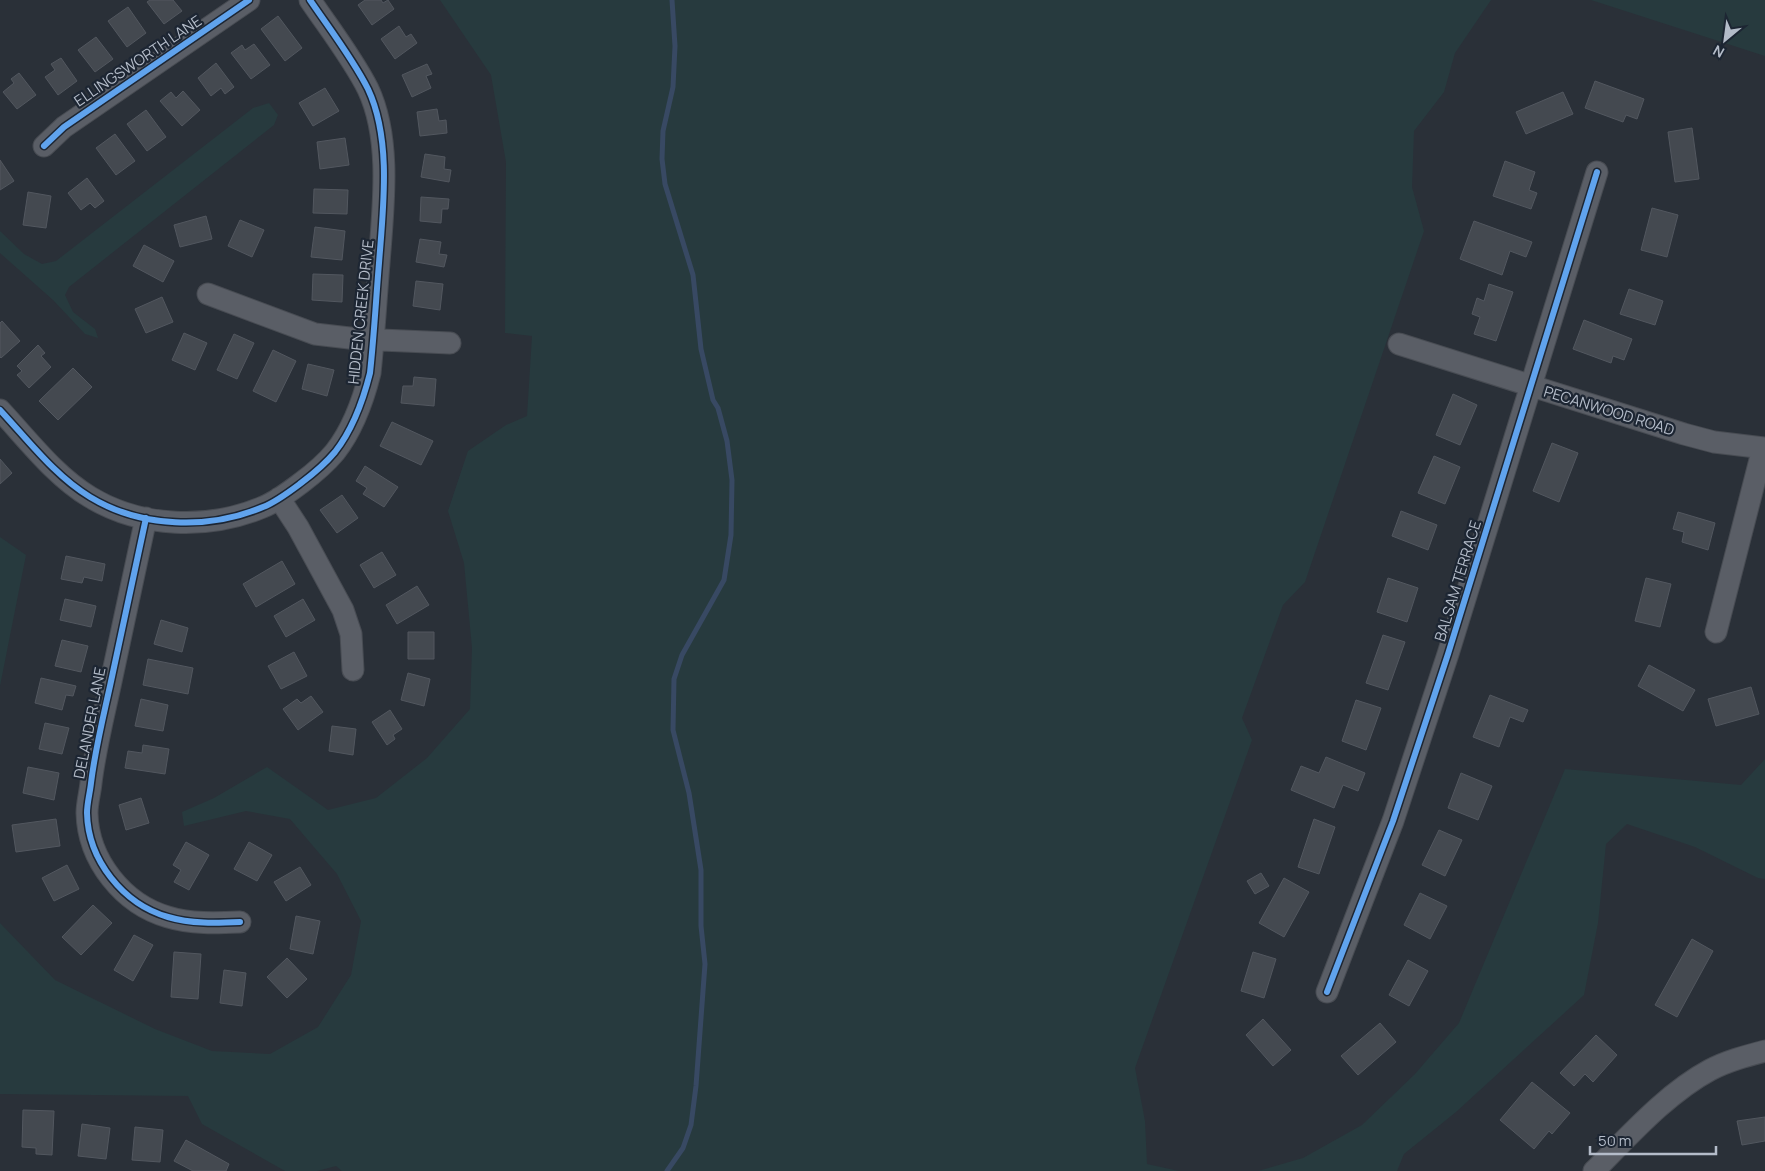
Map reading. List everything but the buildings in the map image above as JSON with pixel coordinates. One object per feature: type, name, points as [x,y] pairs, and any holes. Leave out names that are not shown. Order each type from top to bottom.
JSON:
[{"type":"street","name":"ELLINGSWORTH LANE","points":[[44,146],[64,127],[249,0]]},
{"type":"street","name":"HIDDEN CREEK DRIVE","points":[[0,410],[46,461],[91,498],[110,507],[146,518],[174,522],[206,522],[236,517],[264,507],[315,472],[335,452],[352,424],[365,394],[370,373],[382,222],[383,165],[381,137],[376,112],[368,89],[310,0]]},
{"type":"street","name":"BALSAM TERRACE","points":[[1327,992],[1399,802],[1448,654],[1597,172]]},
{"type":"street","points":[[208,294],[315,334],[373,340],[450,343]]},
{"type":"street","name":"PECANWOOD ROAD","points":[[1399,344],[1684,434],[1714,442],[1764,448]]},
{"type":"street","points":[[1716,632],[1764,448]]},
{"type":"street","points":[[279,498],[298,526],[343,610],[351,634],[353,670]]},
{"type":"street","name":"DELANDER LANE","points":[[146,518],[95,754],[87,812],[90,834],[97,854],[108,875],[125,894],[147,909],[169,918],[204,923],[240,922]]},
{"type":"street","points":[[1594,1171],[1669,1099],[1691,1082],[1711,1069],[1765,1051]]},
{"type":"green space","points":[[440,0],[1491,0],[1455,53],[1444,92],[1414,131],[1412,187],[1424,231],[1305,582],[1283,605],[1242,718],[1252,740],[1135,1068],[1145,1121],[1147,1164],[1179,1171],[342,1171],[336,1166],[317,1171],[285,1171],[202,1124],[188,1096],[0,1094],[0,923],[55,980],[155,1029],[212,1051],[270,1054],[318,1027],[351,975],[361,921],[337,874],[290,819],[246,811],[184,826],[182,812],[214,798],[267,767],[328,810],[376,798],[427,758],[470,709],[472,648],[464,563],[448,511],[468,451],[506,425],[527,416],[532,336],[505,333],[506,162],[491,75]]},
{"type":"green space","points":[[1591,0],[1765,0],[1765,56]]},
{"type":"green space","points":[[269,103],[278,115],[274,125],[69,287],[65,295],[73,312],[95,329],[98,338],[85,334],[53,300],[0,253],[0,231],[24,254],[42,264],[56,261],[253,108]]},
{"type":"green space","points":[[0,537],[26,555],[0,686]]},
{"type":"green space","points":[[1765,759],[1765,879],[1758,878],[1695,847],[1627,824],[1606,844],[1598,923],[1584,995],[1456,1112],[1404,1154],[1397,1171],[1258,1171],[1303,1158],[1362,1125],[1415,1074],[1459,1023],[1565,769],[1741,785]]},
{"type":"waterway","points":[[667,1171],[683,1148],[691,1125],[696,1086],[705,964],[701,926],[701,870],[689,793],[673,730],[674,679],[682,655],[724,580],[731,535],[732,480],[727,441],[718,408],[713,400],[701,349],[693,275],[665,184],[662,159],[663,131],[673,87],[675,46],[672,0]]},
{"type":"cycle path","points":[[44,146],[64,127],[249,0]]},
{"type":"cycle path","points":[[0,410],[42,457],[77,488],[110,507],[131,515],[153,520],[175,522],[220,520],[263,507],[282,497],[305,480],[335,452],[357,414],[370,373],[384,198],[383,152],[376,109],[368,89],[348,55],[310,0]]},
{"type":"cycle path","points":[[1327,992],[1393,821],[1448,654],[1597,172]]},
{"type":"cycle path","points":[[146,518],[99,734],[87,809],[89,830],[101,863],[111,878],[136,902],[152,911],[186,921],[240,922]]}]
